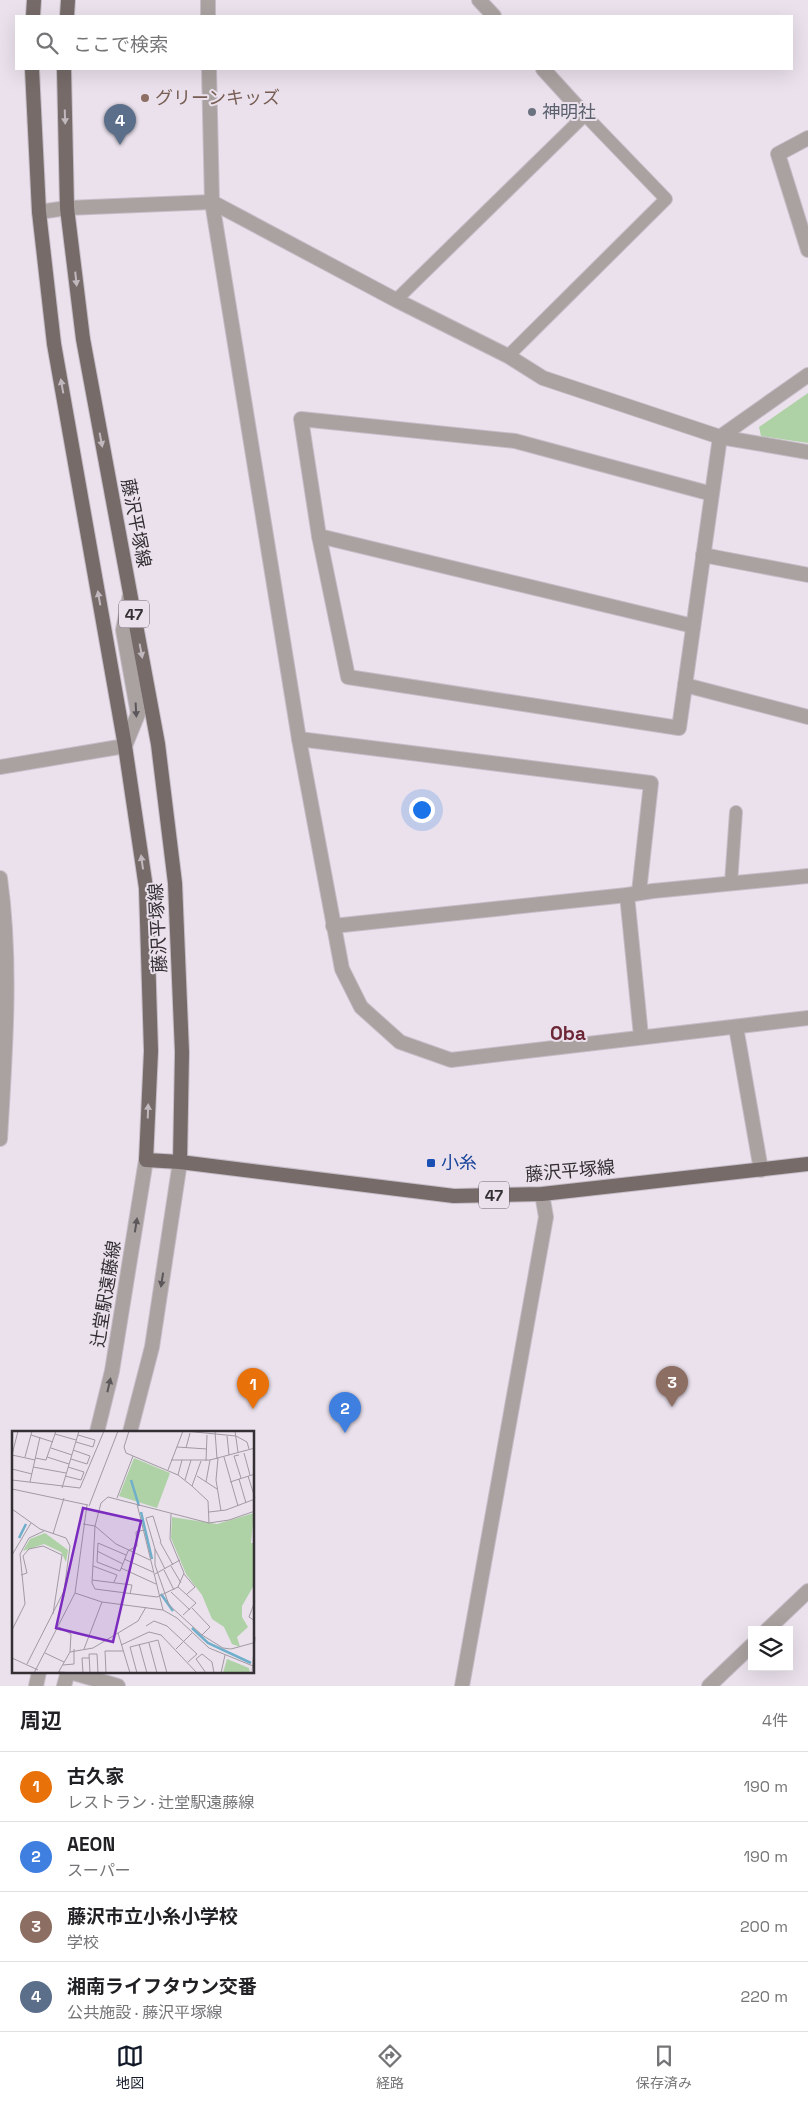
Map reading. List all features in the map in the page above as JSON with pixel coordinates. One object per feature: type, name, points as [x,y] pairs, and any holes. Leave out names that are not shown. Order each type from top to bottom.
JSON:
[{"type":"main road","points":[[33,15],[34,0]]},
{"type":"main road","points":[[67,15],[68,0]]},
{"type":"main road","name":"藤沢平塚線","points":[[32,70],[39,212],[54,344],[125,746],[146,888],[151,1051],[146,1160]]},
{"type":"main road","name":"藤沢平塚線","points":[[64,70],[68,208],[83,339],[158,744],[175,883],[182,1052],[180,1162],[454,1196],[542,1194],[808,1164]]},
{"type":"main road","name":"47","points":[[146,1160],[180,1162]]},
{"type":"street","points":[[208,0],[208,15]]},
{"type":"street","points":[[479,0],[493,15]]},
{"type":"street","points":[[209,70],[212,202],[299,739],[342,969],[361,1007],[400,1042],[451,1060],[641,1036],[808,1018]]},
{"type":"street","points":[[544,70],[585,115]]},
{"type":"street","points":[[808,138],[778,154],[808,250]]},
{"type":"street","points":[[39,212],[68,208],[212,202],[396,300],[508,356],[543,378],[720,437],[808,452]]},
{"type":"street","points":[[712,494],[515,442],[301,418],[319,536],[348,677],[679,728],[694,626],[720,437],[808,375]]},
{"type":"street","points":[[319,536],[694,626]]},
{"type":"street","points":[[703,555],[808,575]]},
{"type":"street","points":[[0,767],[125,746],[138,714],[122,630],[130,593]]},
{"type":"street","points":[[685,685],[808,717]]},
{"type":"street","points":[[299,739],[652,783],[633,894],[641,1036]]},
{"type":"street","points":[[333,926],[808,876]]},
{"type":"street","points":[[0,878],[6,968],[5,1047],[0,1139]]},
{"type":"street","points":[[736,1027],[761,1170]]},
{"type":"street","name":"辻堂駅遠藤線","points":[[97,1431],[112,1371],[146,1160]]},
{"type":"street","points":[[130,1431],[152,1347],[180,1162]]},
{"type":"street","points":[[462,1686],[546,1218],[542,1194]]},
{"type":"street","points":[[772,1626],[808,1591]]},
{"type":"street","points":[[709,1686],[748,1649]]},
{"type":"street","points":[[64,1686],[68,1674]]},
{"type":"street","points":[[76,1674],[118,1686]]},
{"type":"lane","points":[[396,300],[585,115],[666,199],[508,356]]},
{"type":"lane","points":[[730,883],[736,812]]},
{"type":"green space","points":[[808,393],[808,443],[761,436],[759,427]]},
{"type":"place","name":"グリーンキッズ","points":[[145,98]]},
{"type":"place","name":"神明社","points":[[532,112]]},
{"type":"place","name":"湘南ライフタウン交番","points":[[120,145]]},
{"type":"place","name":"小糸","points":[[431,1163]]},
{"type":"place","name":"藤沢市立小糸小学校","points":[[672,1407]]},
{"type":"place","name":"古久家","points":[[253,1409]]},
{"type":"place","name":"AEON","points":[[345,1433]]},
{"type":"district","name":"Oba","points":[[568,1033]]}]
